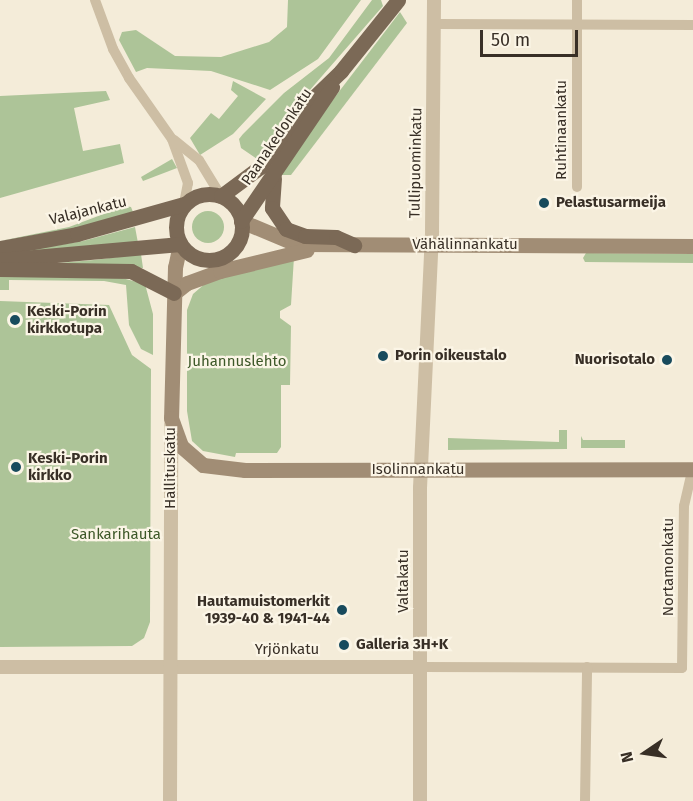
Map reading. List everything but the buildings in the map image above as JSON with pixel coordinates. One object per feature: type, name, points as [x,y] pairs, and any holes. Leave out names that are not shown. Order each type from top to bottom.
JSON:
[{"type":"main road","name":"Paanakedonkatu","points":[[241,221],[274,176],[341,71],[398,0]]},
{"type":"main road","name":"Paanakedonkatu","points":[[221,196],[260,166],[303,108],[341,71]]},
{"type":"main road","points":[[274,176],[272,208],[286,229],[305,236],[336,237],[354,245]]},
{"type":"main road","points":[[200,195],[221,196],[234,207],[241,221],[239,239],[222,257],[195,257],[180,244],[176,223],[184,204],[200,195]]},
{"type":"main road","name":"Valajankatu","points":[[0,248],[77,234],[184,204]]},
{"type":"main road","name":"Vähälinnankatu","points":[[241,221],[296,244],[693,246]]},
{"type":"main road","points":[[0,260],[91,255],[180,244]]},
{"type":"main road","name":"Hallituskatu","points":[[171,418],[174,293],[180,244]]},
{"type":"main road","points":[[0,269],[131,271],[174,293],[204,277],[285,252],[336,250],[354,245]]},
{"type":"main road","name":"Isolinnankatu","points":[[171,418],[181,446],[203,465],[245,470],[693,468]]},
{"type":"street","points":[[95,0],[113,49],[129,78],[172,139],[188,183],[184,204]]},
{"type":"street","name":"Tullipuominkatu","points":[[423,470],[434,0]]},
{"type":"street","name":"Ruhtinaankatu","points":[[577,0],[577,187]]},
{"type":"street","points":[[435,24],[693,25]]},
{"type":"street","points":[[172,139],[199,160],[221,196]]},
{"type":"street","name":"Hallituskatu","points":[[170,801],[171,418]]},
{"type":"street","name":"Nortamonkatu","points":[[682,668],[684,506],[693,468]]},
{"type":"street","name":"Valtakatu","points":[[420,801],[423,470]]},
{"type":"street","name":"Yrjönkatu","points":[[0,667],[682,668]]},
{"type":"street","points":[[585,801],[587,667]]},
{"type":"green space","points":[[288,0],[361,0],[318,59],[270,90],[211,71],[147,68],[136,72],[119,40],[122,32],[136,30],[175,56],[221,57],[269,42],[287,27]]},
{"type":"green space","points":[[372,0],[381,0],[383,6],[289,114],[257,159],[241,148],[239,139],[243,134],[284,93],[329,58]]},
{"type":"green space","points":[[400,12],[407,23],[291,175],[281,175],[305,136]]},
{"type":"green space","points":[[233,81],[266,99],[233,134],[200,155],[190,138],[211,113],[219,119],[238,96],[231,90]]},
{"type":"green space","points":[[106,91],[110,100],[74,108],[83,151],[120,144],[124,163],[0,198],[0,96]]},
{"type":"green space","points":[[172,159],[177,168],[143,181],[141,177]]},
{"type":"green space","points":[[125,206],[131,207],[133,212],[92,226],[0,241],[69,227]]},
{"type":"green space","points":[[208,211],[220,215],[224,227],[220,239],[208,243],[196,239],[192,227],[196,215]]},
{"type":"green space","points":[[135,227],[138,243],[4,254],[83,241]]},
{"type":"green space","points":[[586,253],[693,254],[693,263],[585,262],[583,258]]},
{"type":"green space","points":[[141,254],[143,268],[58,263],[94,260]]},
{"type":"green space","name":"Juhannuslehto","points":[[294,257],[291,305],[280,311],[280,318],[291,326],[290,385],[281,385],[281,447],[277,453],[236,453],[235,457],[203,451],[192,441],[187,411],[187,310],[193,294],[207,282]]},
{"type":"green space","points":[[0,276],[118,277],[145,284],[153,314],[153,355],[141,349],[129,325],[126,285],[104,281],[9,280],[9,290],[0,290]]},
{"type":"green space","name":"Sankarihauta","points":[[0,301],[109,305],[132,355],[151,369],[150,622],[144,638],[132,646],[0,647]]},
{"type":"green space","points":[[559,430],[567,430],[567,449],[448,450],[448,438],[559,442]]},
{"type":"green space","points":[[581,436],[583,440],[625,440],[625,448],[581,448]]},
{"type":"place","name":"Pelastusarmeija","points":[[544,203]]},
{"type":"place","name":"Keski-Porin kirkkotupa","points":[[15,320]]},
{"type":"place","name":"Porin oikeustalo","points":[[383,356]]},
{"type":"place","name":"Nuorisotalo","points":[[667,360]]},
{"type":"place","name":"Keski-Porin kirkko","points":[[16,467]]},
{"type":"place","name":"Hautamuistomerkit 1939-40 & 1941-44","points":[[342,610]]},
{"type":"place","name":"Galleria 3H+K","points":[[344,645]]}]
